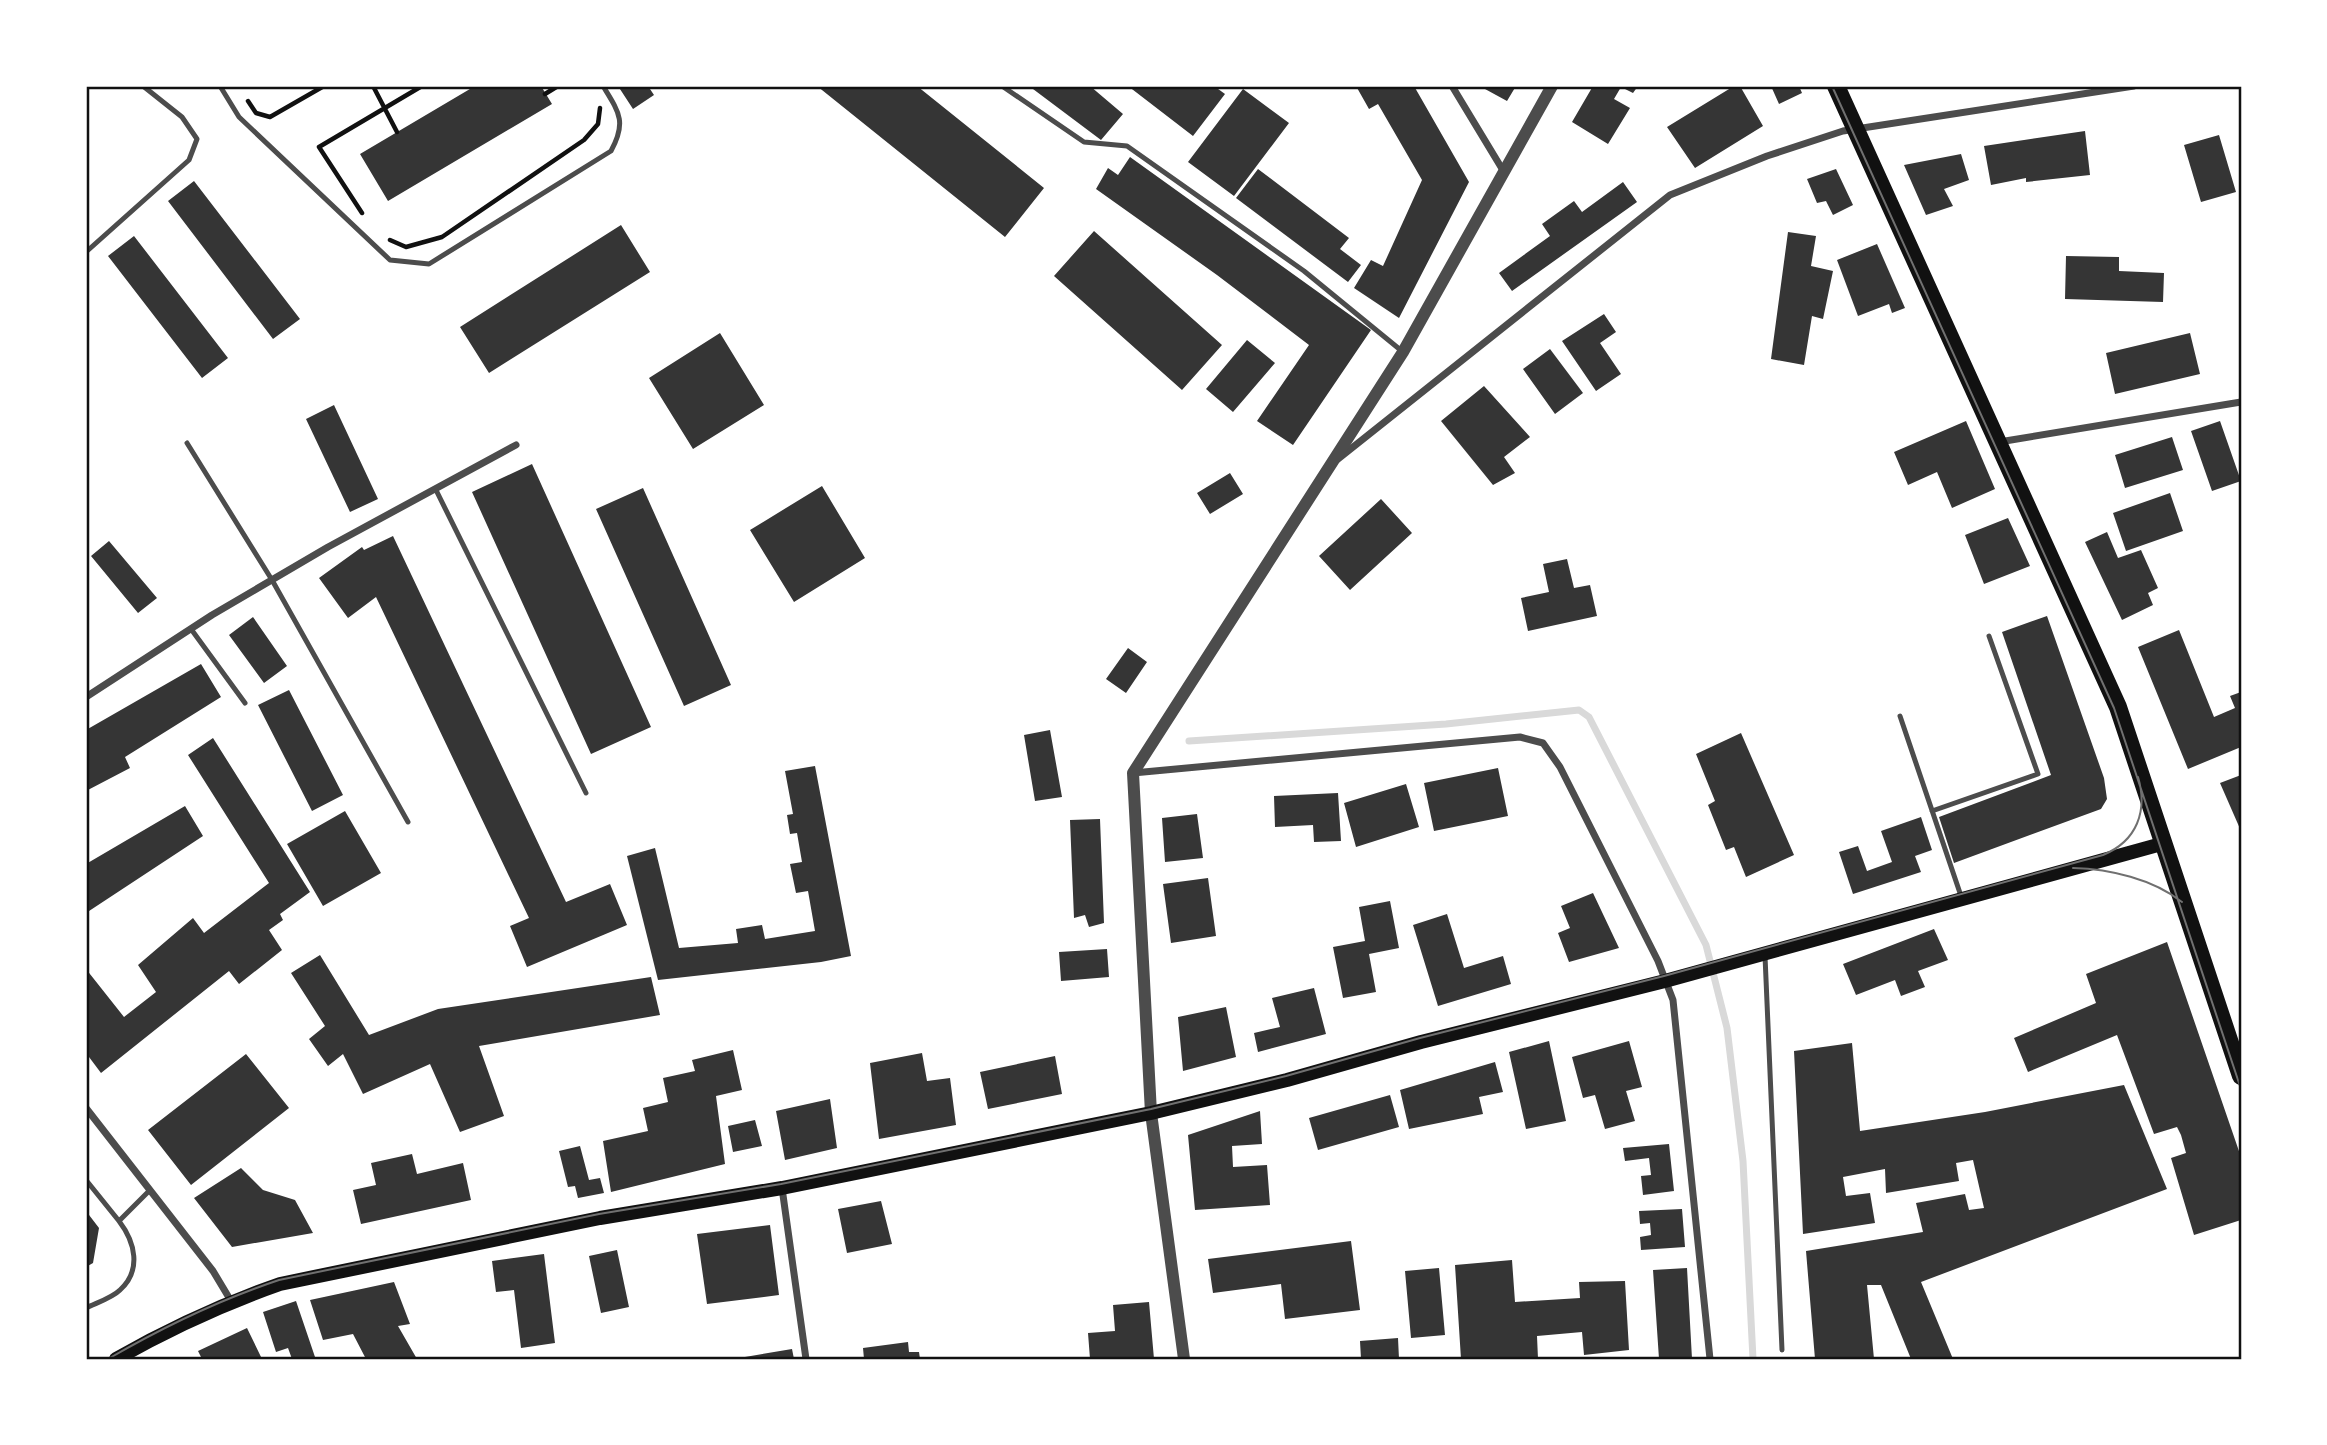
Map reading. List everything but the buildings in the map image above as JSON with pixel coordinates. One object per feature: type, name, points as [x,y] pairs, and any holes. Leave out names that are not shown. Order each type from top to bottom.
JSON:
[{"type":"main road","points":[[1836,86],[2118,707],[2241,1076]]},
{"type":"main road","points":[[116,1359],[231,1301],[280,1284],[552,1228],[782,1188],[1151,1114],[1665,981],[2165,843]]},
{"type":"street","points":[[1452,86],[1504,172]]},
{"type":"street","points":[[1184,1359],[1151,1114],[1133,773],[1403,352],[1552,86]]},
{"type":"street","points":[[1329,466],[1670,195],[1767,156],[1856,129],[2134,86]]},
{"type":"street","points":[[1999,442],[2241,402]]},
{"type":"street","points":[[86,697],[191,629],[328,547],[516,444]]},
{"type":"street","points":[[1133,773],[1520,737],[1543,743],[1560,767],[1658,961],[1673,1000],[1710,1359]]},
{"type":"street","points":[[86,1108],[213,1271],[231,1301]]},
{"type":"street","points":[[782,1188],[806,1359]]},
{"type":"lane","points":[[86,252],[189,160],[197,139],[182,117],[144,86]]},
{"type":"lane","points":[[220,86],[239,117],[390,260],[429,264],[611,151],[621,133],[617,109],[603,86]]},
{"type":"lane","points":[[1002,86],[1084,142],[1127,146],[1304,271],[1403,352]]},
{"type":"lane","points":[[187,443],[272,580],[408,822]]},
{"type":"lane","points":[[436,490],[586,793]]},
{"type":"lane","points":[[191,629],[245,703]]},
{"type":"lane","points":[[1932,811],[2038,774],[1989,636]]},
{"type":"lane","points":[[1900,716],[1962,899]]},
{"type":"lane","points":[[1765,952],[1782,1350]]},
{"type":"lane","points":[[86,1180],[128,1233],[135,1262],[132,1274],[120,1291],[86,1308]]},
{"type":"lane","points":[[119,1221],[150,1190]]},
{"type":"path","points":[[244,95],[256,113],[270,117],[324,86]]},
{"type":"path","points":[[373,86],[397,132]]},
{"type":"path","points":[[365,218],[319,148],[422,86]]},
{"type":"path","points":[[545,94],[558,86]]},
{"type":"path","points":[[380,234],[406,247],[442,237],[584,140],[598,124],[600,107]]},
{"type":"waterway","points":[[1189,741],[1446,724],[1579,710],[1589,717],[1706,945],[1727,1028],[1743,1161],[1753,1359]]},
{"type":"tram line","points":[[1832,86],[2114,708],[2241,1089]]},
{"type":"tram line","points":[[108,1359],[192,1315],[279,1280],[599,1214],[781,1184],[1151,1109],[1664,976],[2103,855],[2124,842],[2137,824],[2142,802],[2138,777]]},
{"type":"tram line","points":[[2073,868],[2102,870],[2145,881],[2182,902]]}]
